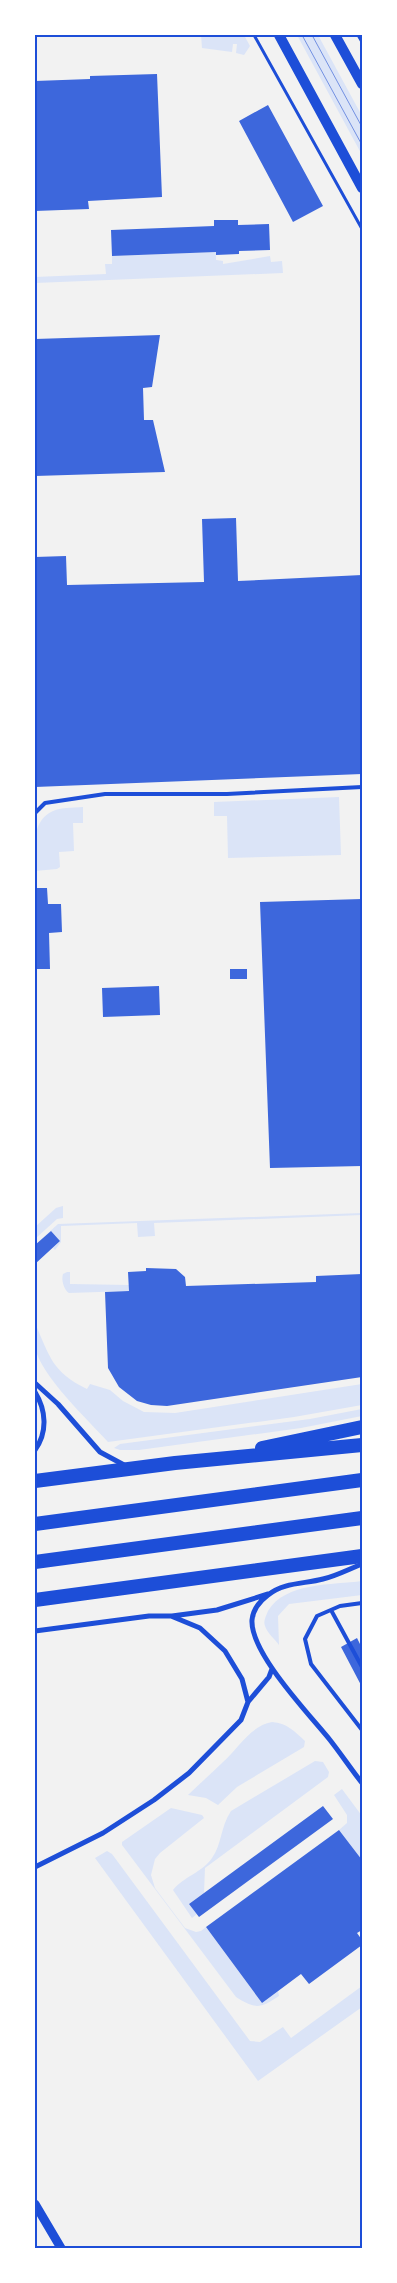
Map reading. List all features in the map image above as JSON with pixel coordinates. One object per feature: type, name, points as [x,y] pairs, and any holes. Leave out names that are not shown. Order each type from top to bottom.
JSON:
[{"type":"highway","points":[[199,1461],[362,1427]]},
{"type":"highway","points":[[35,1481],[131,1468],[362,1445]]},
{"type":"highway","points":[[35,1524],[362,1480]]},
{"type":"highway","points":[[35,1562],[362,1518]]},
{"type":"highway","points":[[35,1600],[362,1556]]},
{"type":"main road","points":[[279,35],[362,188]]},
{"type":"main road","points":[[335,35],[362,84]]},
{"type":"street","points":[[35,1382],[58,1404],[100,1452],[131,1468]]},
{"type":"street","points":[[35,1392],[39,1399],[45,1426],[42,1438],[35,1450]]},
{"type":"street","points":[[35,1631],[149,1616],[171,1616],[217,1610],[297,1583],[323,1579],[362,1564]]},
{"type":"street","points":[[270,1593],[257,1605],[252,1620],[255,1634],[272,1669],[330,1740],[362,1783]]},
{"type":"street","points":[[171,1616],[200,1628],[225,1651],[242,1679],[248,1702]]},
{"type":"street","points":[[35,1867],[104,1833],[161,1794],[188,1772],[217,1746],[241,1720],[248,1702],[269,1677],[272,1669]]},
{"type":"street","points":[[35,2204],[61,2248]]},
{"type":"lane","points":[[35,814],[45,804],[105,794],[227,794],[362,787]]},
{"type":"lane","points":[[362,1603],[340,1606],[317,1616],[305,1639],[311,1664],[362,1730]]},
{"type":"lane","points":[[331,1610],[362,1667]]},
{"type":"path","points":[[254,35],[362,229]]},
{"type":"path","points":[[358,35],[362,42]]},
{"type":"shaded area","points":[[201,35],[244,35],[250,46],[244,55],[236,53],[237,44],[233,44],[232,52],[202,48]]},
{"type":"shaded area","points":[[297,35],[318,35],[362,116],[362,155]]},
{"type":"shaded area","points":[[216,252],[216,260],[223,261],[223,264],[270,256],[271,262],[282,261],[283,273],[35,283],[35,277],[106,274],[105,264],[112,264],[112,256]]},
{"type":"shaded area","points":[[339,797],[341,855],[228,858],[227,816],[214,816],[214,802]]},
{"type":"shaded area","points":[[83,807],[83,823],[73,823],[74,851],[59,852],[60,867],[57,869],[35,871],[35,839],[37,830],[44,817],[58,809]]},
{"type":"shaded area","points":[[63,1206],[63,1218],[57,1219],[35,1239],[35,1227],[56,1208]]},
{"type":"shaded area","points":[[362,1213],[362,1215],[154,1223],[155,1236],[138,1237],[137,1223],[61,1226],[61,1242],[55,1250],[53,1248],[60,1241],[51,1231],[35,1245],[58,1224]]},
{"type":"shaded area","points":[[70,1272],[70,1284],[129,1285],[129,1291],[69,1293],[64,1287],[62,1279],[63,1274]]},
{"type":"shaded area","points":[[35,1323],[49,1354],[59,1370],[66,1376],[87,1389],[90,1384],[110,1390],[123,1401],[144,1412],[175,1413],[362,1384],[362,1405],[294,1417],[108,1442],[66,1397],[46,1371],[35,1347]]},
{"type":"shaded area","points":[[362,1409],[362,1416],[301,1428],[139,1450],[120,1450],[114,1448],[120,1444],[310,1419]]},
{"type":"shaded area","points":[[362,1581],[362,1595],[289,1604],[278,1616],[279,1645],[266,1629],[264,1624],[268,1611],[286,1595],[310,1587]]},
{"type":"shaded area","points":[[272,1722],[282,1724],[294,1731],[305,1741],[304,1747],[237,1787],[218,1805],[206,1798],[188,1795],[251,1733],[264,1724]]},
{"type":"shaded area","points":[[315,1761],[323,1762],[329,1772],[328,1777],[205,1868],[204,1893],[189,1904],[197,1914],[192,1918],[173,1890],[182,1881],[204,1867],[212,1858],[231,1811]]},
{"type":"shaded area","points":[[342,1789],[362,1816],[362,1860],[339,1830],[347,1823],[347,1815],[334,1795]]},
{"type":"shaded area","points":[[171,1808],[202,1815],[204,1818],[155,1859],[151,1875],[155,1888],[185,1928],[196,1932],[206,1927],[262,2003],[278,1991],[279,1996],[267,2003],[258,2006],[248,2004],[236,1997],[122,1845],[122,1842]]},
{"type":"shaded area","points":[[107,1851],[112,1854],[250,2041],[260,2042],[283,2027],[291,2038],[362,1986],[362,2007],[258,2081],[95,1858]]},
{"type":"building","points":[[157,74],[162,197],[88,201],[89,209],[35,211],[35,81],[90,79],[90,76]]},
{"type":"building","points":[[268,105],[323,206],[293,222],[239,121]]},
{"type":"building","points":[[214,220],[238,220],[238,225],[269,224],[270,250],[239,251],[239,254],[216,255],[216,252],[112,256],[111,230],[214,226]]},
{"type":"building","points":[[160,335],[152,387],[143,388],[144,420],[153,420],[165,472],[35,476],[35,339]]},
{"type":"building","points":[[236,518],[238,581],[362,575],[362,774],[35,787],[35,557],[66,556],[67,585],[204,582],[202,519]]},
{"type":"building","points":[[35,888],[47,888],[48,904],[61,904],[62,932],[49,933],[50,969],[35,969]]},
{"type":"building","points":[[362,899],[362,1166],[270,1168],[260,902]]},
{"type":"building","points":[[230,969],[247,969],[247,979],[230,979]]},
{"type":"building","points":[[159,986],[160,1015],[103,1017],[102,988]]},
{"type":"building","points":[[51,1231],[60,1241],[35,1264],[35,1245]]},
{"type":"building","points":[[146,1268],[176,1269],[185,1277],[186,1286],[316,1282],[316,1276],[362,1274],[362,1377],[167,1406],[151,1405],[137,1401],[119,1387],[108,1368],[105,1292],[129,1291],[128,1272],[146,1271]]},
{"type":"building","points":[[357,1638],[362,1648],[362,1687],[341,1647]]},
{"type":"building","points":[[323,1806],[333,1819],[199,1917],[189,1904]]},
{"type":"building","points":[[339,1830],[362,1860],[362,1930],[357,1933],[362,1940],[362,1945],[309,1984],[301,1974],[262,2003],[206,1927]]},
{"type":"tram line","points":[[302,35],[362,145]]},
{"type":"tram line","points":[[312,35],[362,127]]}]
